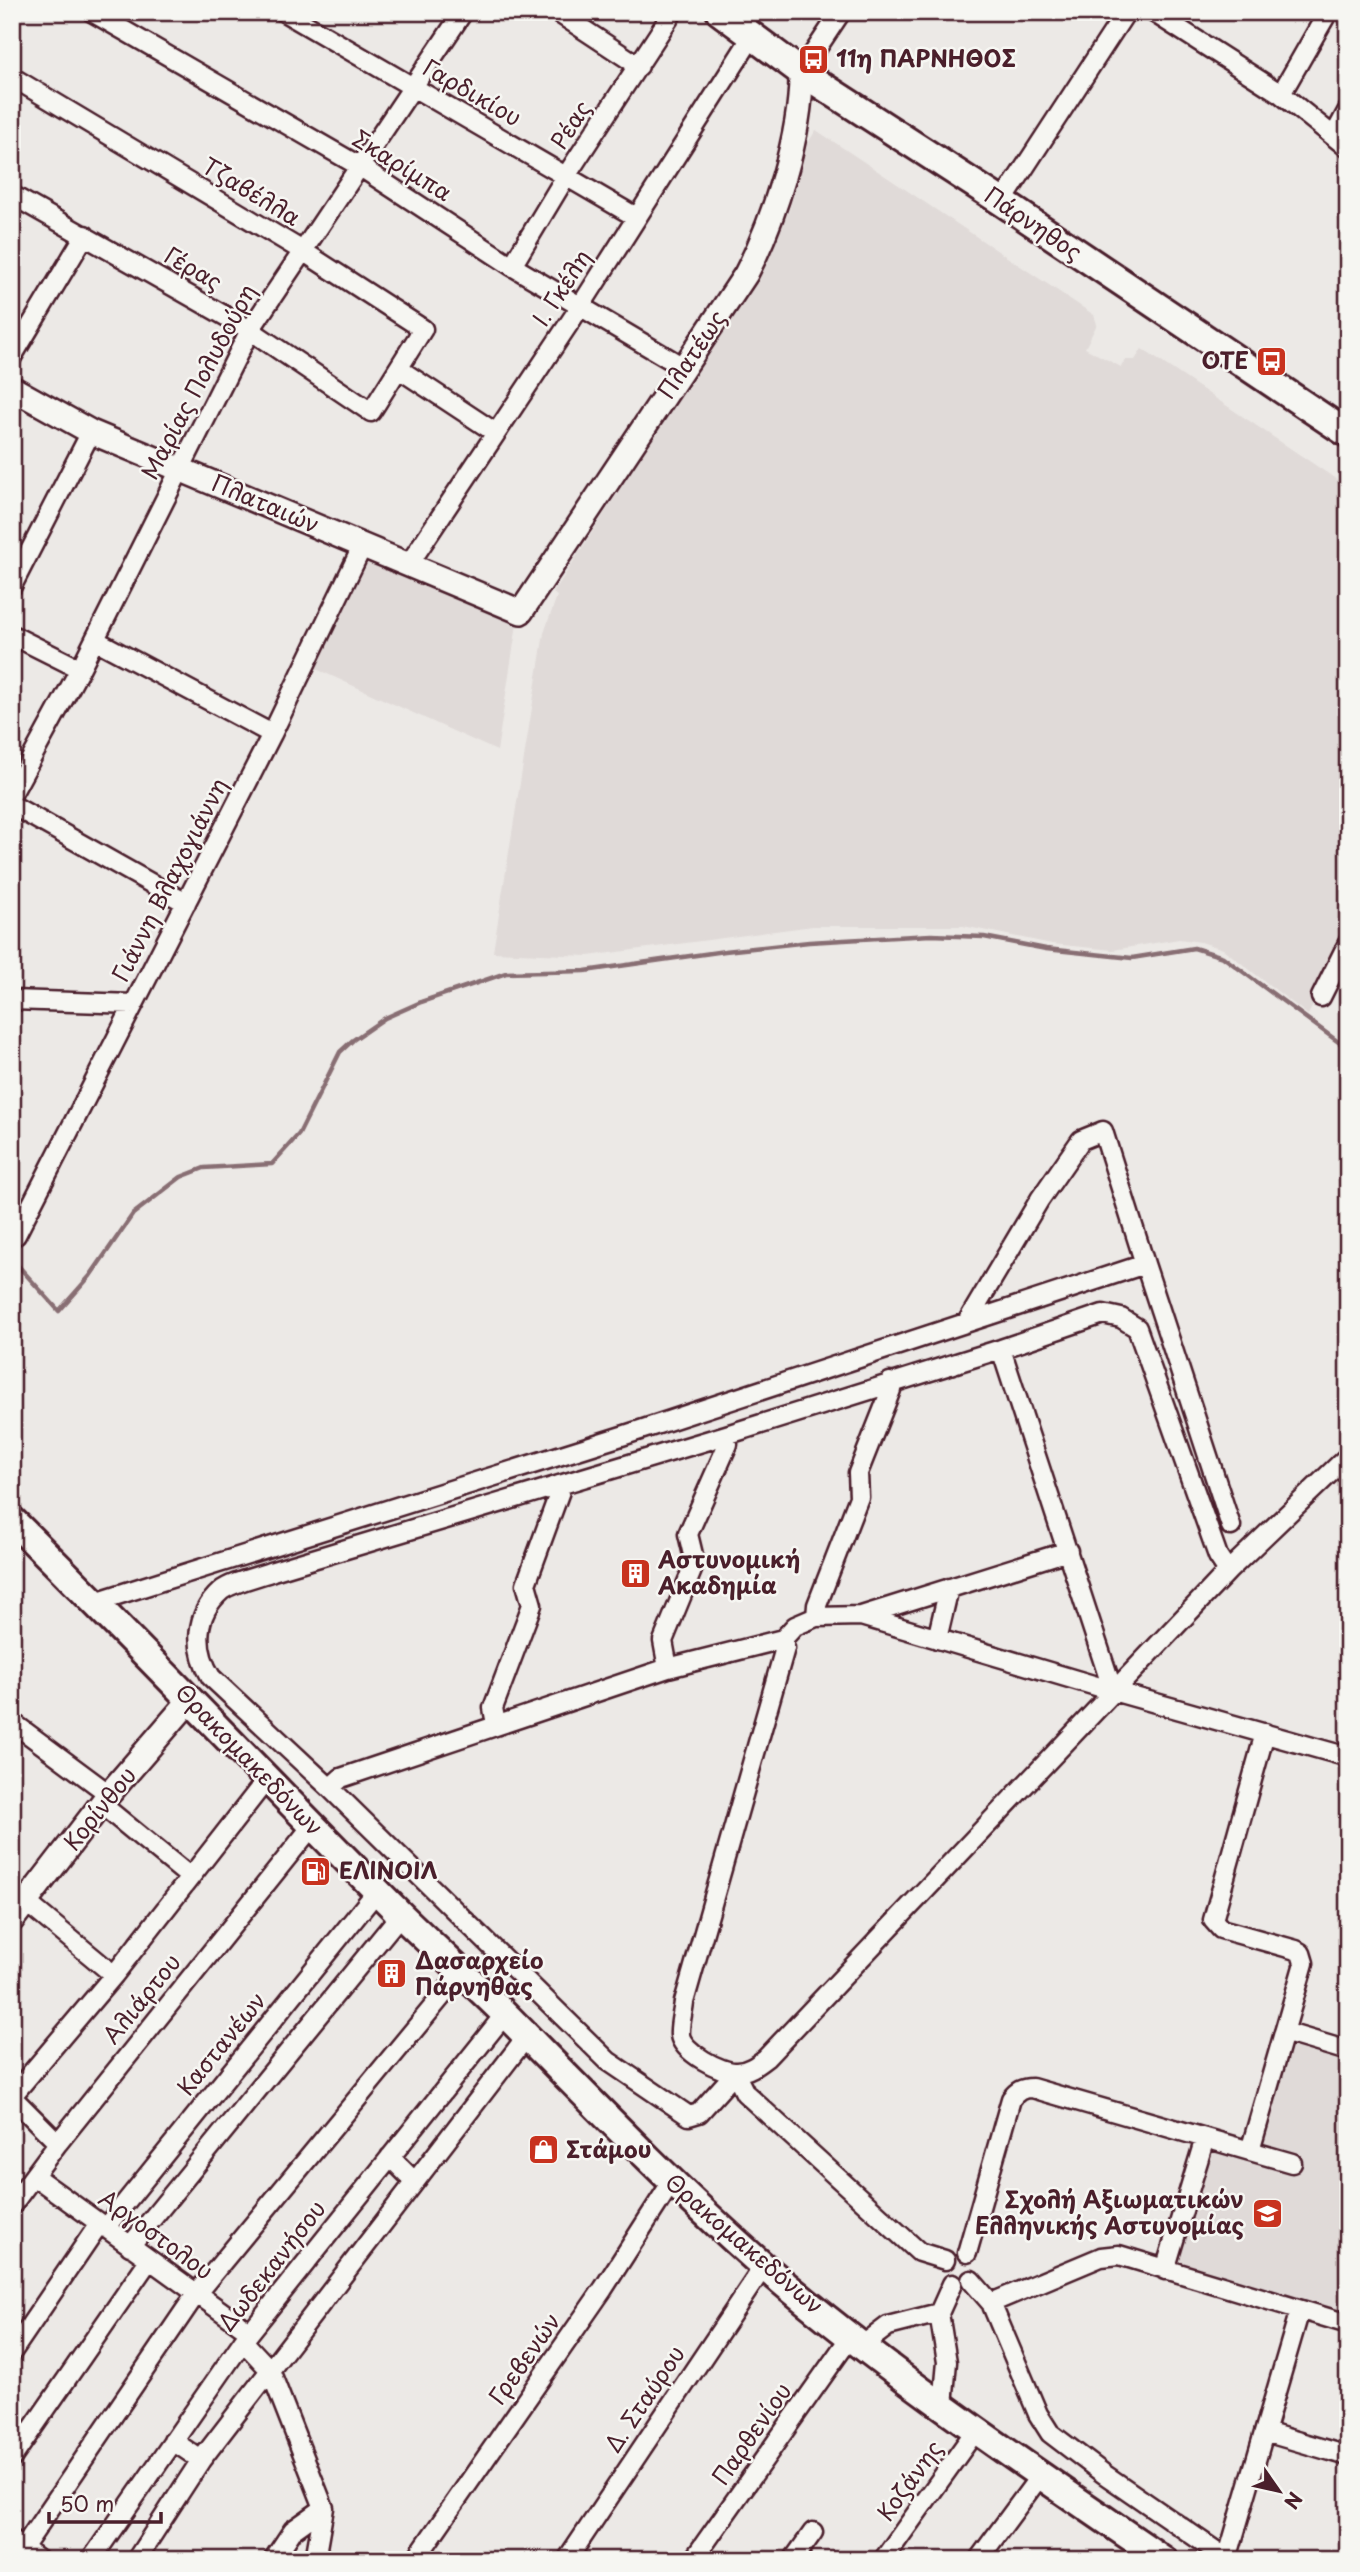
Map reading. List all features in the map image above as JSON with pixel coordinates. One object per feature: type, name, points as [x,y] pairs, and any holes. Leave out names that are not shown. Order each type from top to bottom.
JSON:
[{"type":"main road","name":"Πάρνηθος","points":[[720,12],[802,72],[1002,202],[1348,434]]},
{"type":"main road","name":"Θρακομακεδόνων","points":[[12,1520],[377,1891],[505,2014],[671,2183],[764,2266],[857,2341],[1040,2476],[1163,2559]]},
{"type":"street","name":"Σκαρίμπα","points":[[92,12],[359,166],[512,266],[683,367]]},
{"type":"street","name":"Γαρδικίου","points":[[284,12],[636,217]]},
{"type":"street","name":"Μαρίας Πολυδούρη","points":[[12,794],[95,640],[250,330],[463,12]]},
{"type":"street","points":[[557,12],[639,66]]},
{"type":"street","name":"Ρέας","points":[[512,266],[566,176],[673,12]]},
{"type":"street","points":[[802,72],[841,12]]},
{"type":"street","points":[[1002,202],[1126,12]]},
{"type":"street","points":[[1153,12],[1281,94],[1348,149]]},
{"type":"street","points":[[1281,94],[1328,12]]},
{"type":"street","name":"Ι. Γκέλη","points":[[408,564],[580,307],[753,35]]},
{"type":"street","name":"Πλατέως","points":[[521,612],[746,274],[761,241],[786,164],[798,115],[802,72]]},
{"type":"street","name":"Τζαβέλλα","points":[[12,77],[302,250],[423,330],[400,369]]},
{"type":"street","points":[[1334,136],[1348,110]]},
{"type":"street","name":"Γέρας","points":[[12,195],[250,330],[371,412],[400,369]]},
{"type":"street","points":[[12,357],[85,235]]},
{"type":"street","points":[[400,369],[496,433]]},
{"type":"street","name":"Πλαταιών","points":[[12,388],[91,432],[521,612]]},
{"type":"street","points":[[12,586],[91,432]]},
{"type":"street","name":"Γιάννη Βλαχογιάννη","points":[[16,1235],[272,734],[363,545]]},
{"type":"street","points":[[12,635],[80,669]]},
{"type":"street","points":[[95,640],[272,734]]},
{"type":"street","points":[[12,805],[186,903]]},
{"type":"street","points":[[1321,997],[1348,943]]},
{"type":"street","points":[[12,999],[134,1004]]},
{"type":"street","points":[[967,1322],[1040,1199],[1081,1140],[1103,1131],[1231,1526]]},
{"type":"street","points":[[95,1602],[625,1435],[1145,1264]]},
{"type":"street","points":[[1228,1571],[1217,1556],[1137,1328],[1121,1318],[1103,1314],[1001,1349],[726,1435],[273,1571],[222,1590],[202,1618],[198,1645],[200,1657],[211,1677],[330,1788],[607,2061],[689,2116],[699,2113],[735,2073],[753,2068],[766,2058],[1228,1571],[1348,1456]]},
{"type":"street","points":[[1001,1349],[1113,1691]]},
{"type":"street","points":[[816,1617],[817,1605],[859,1497],[858,1473],[891,1390],[890,1382]]},
{"type":"street","points":[[668,1668],[663,1642],[695,1563],[688,1534],[728,1444],[726,1435]]},
{"type":"street","points":[[496,1724],[493,1707],[532,1605],[526,1584],[560,1491],[559,1485]]},
{"type":"street","points":[[330,1788],[341,1777],[496,1724],[668,1668],[783,1639],[795,1626],[816,1617],[861,1616],[1068,1551]]},
{"type":"street","points":[[937,1639],[949,1588]]},
{"type":"street","points":[[861,1616],[1348,1757]]},
{"type":"street","points":[[783,1639],[785,1648],[684,2002],[680,2036],[687,2049],[695,2056],[735,2073],[745,2093],[919,2252],[945,2260]]},
{"type":"street","name":"Κορίνθου","points":[[19,1911],[105,1799],[190,1700]]},
{"type":"street","points":[[12,1721],[105,1799],[190,1877]]},
{"type":"street","points":[[1250,2151],[1304,1963],[1301,1952],[1221,1928],[1214,1924],[1213,1920],[1265,1733]]},
{"type":"street","points":[[58,2143],[12,2096],[114,1975],[267,1779]]},
{"type":"street","name":"Αλιάρτου","points":[[12,2205],[58,2143],[313,1825]]},
{"type":"street","name":"Καστανέων","points":[[12,2353],[102,2226],[377,1891]]},
{"type":"street","points":[[19,1911],[114,1975]]},
{"type":"street","points":[[130,2246],[401,1914]]},
{"type":"street","points":[[39,2560],[17,2548],[196,2294],[461,1973]]},
{"type":"street","name":"Δωδεκανήσου","points":[[91,2560],[246,2337],[505,2014]]},
{"type":"street","points":[[1284,2032],[1348,2051]]},
{"type":"street","points":[[136,2560],[201,2460],[527,2036]]},
{"type":"street","points":[[967,2253],[1011,2099],[1023,2088],[1032,2088],[1292,2163]]},
{"type":"street","points":[[1165,2270],[1205,2138]]},
{"type":"street","points":[[390,2157],[414,2182]]},
{"type":"street","name":"Αργοστολου","points":[[34,2176],[196,2294],[246,2337],[270,2370]]},
{"type":"street","name":"Γρεβενών","points":[[415,2560],[603,2289],[671,2183]]},
{"type":"street","points":[[952,2253],[967,2253],[976,2266],[971,2280],[962,2285],[952,2284],[944,2276],[945,2260],[952,2253]]},
{"type":"street","points":[[991,2303],[1101,2257],[1119,2255],[1348,2324]]},
{"type":"street","points":[[12,2458],[149,2260]]},
{"type":"street","name":"Δ. Σταύρου","points":[[567,2560],[764,2266]]},
{"type":"street","points":[[971,2280],[991,2303],[1038,2414],[1050,2433],[1104,2474],[1228,2559],[1300,2309]]},
{"type":"street","points":[[943,2406],[947,2362],[939,2313],[952,2284]]},
{"type":"street","name":"Παρθενίου","points":[[693,2560],[857,2341],[888,2326],[939,2313]]},
{"type":"street","points":[[270,2370],[324,2508],[317,2548],[321,2560]]},
{"type":"street","name":"Κοζάνης","points":[[883,2560],[976,2430]]},
{"type":"street","points":[[1265,2432],[1348,2456]]},
{"type":"street","points":[[173,2441],[201,2460]]},
{"type":"street","points":[[978,2560],[1040,2476]]},
{"type":"street","points":[[273,2560],[293,2530],[324,2508]]},
{"type":"street","points":[[793,2560],[813,2532]]},
{"type":"shaded area","points":[[816,130],[1094,315],[1097,324],[1085,348],[1121,367],[1125,360],[1135,360],[1142,349],[1348,487],[1348,934],[1308,1015],[1223,949],[1179,939],[1113,950],[1052,944],[963,926],[813,926],[588,956],[493,952],[544,633],[557,596],[553,593],[767,261],[789,211],[808,143]]},
{"type":"shaded area","points":[[365,561],[517,624],[497,751],[312,667]]},
{"type":"shaded area","name":"Σχολή Αξιωματικών Ελληνικής Αστυνομίας","points":[[1286,2040],[1348,2058],[1348,2318],[1171,2266],[1207,2146],[1251,2159]]},
{"type":"waterway","points":[[12,1259],[59,1311],[90,1276],[133,1214],[181,1177],[204,1168],[272,1164],[299,1134],[340,1052],[353,1040],[385,1018],[421,1002],[506,973],[585,971],[809,942],[931,935],[984,937],[1046,949],[1132,958],[1194,948],[1223,957],[1348,1049]]},
{"type":"place","name":"11η ΠΑΡΝΗΘΟΣ","points":[[813,59]]},
{"type":"place","name":"ΟΤΕ","points":[[1272,361]]},
{"type":"place","name":"Αστυνομική Ακαδημία","points":[[635,1573]]},
{"type":"place","name":"ΕΛΙΝΟΙΛ","points":[[316,1871]]},
{"type":"place","name":"Δασαρχείο Πάρνηθας","points":[[392,1974]]},
{"type":"place","name":"Στάμου","points":[[543,2150]]},
{"type":"place","name":"Σχολή Αξιωματικών Ελληνικής Αστυνομίας","points":[[1267,2213]]}]
